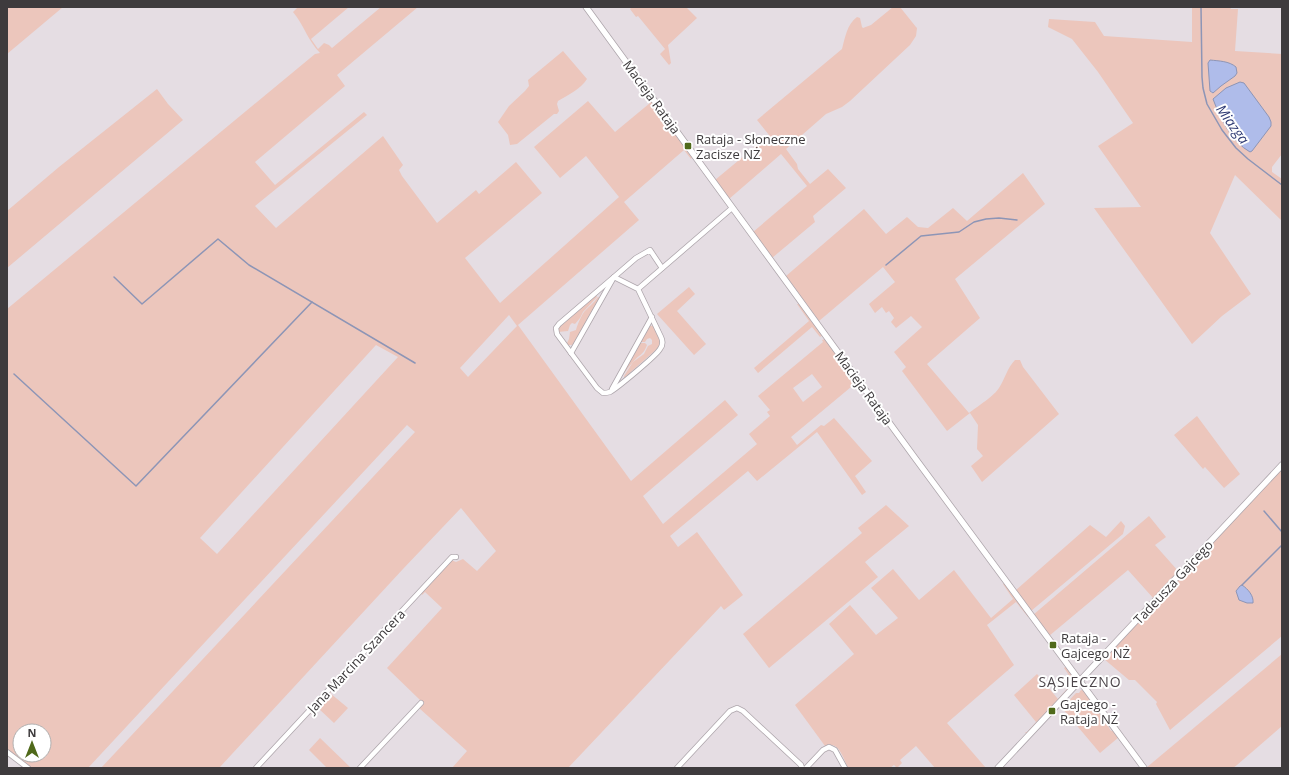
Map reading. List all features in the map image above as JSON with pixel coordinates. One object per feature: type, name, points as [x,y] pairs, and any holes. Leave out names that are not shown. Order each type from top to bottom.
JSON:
[{"type":"street","name":"Macieja Rataja","points":[[586,7],[1144,768]]},
{"type":"street","points":[[638,289],[732,208]]},
{"type":"street","points":[[614,277],[638,289],[652,316],[662,339],[662,343],[660,349],[610,392],[603,393],[598,390],[557,334],[557,326],[636,258],[650,250],[662,268]]},
{"type":"street","points":[[571,353],[614,277]]},
{"type":"street","points":[[610,392],[652,316]]},
{"type":"street","name":"Tadeusza Gajcego","points":[[998,768],[1282,465]]},
{"type":"street","name":"Jana Marcina Szancera","points":[[256,768],[452,557],[456,557]]},
{"type":"street","points":[[360,768],[421,703]]},
{"type":"street","points":[[677,768],[730,711],[736,708],[743,711],[801,764],[802,768]]},
{"type":"street","points":[[806,768],[824,748],[831,747],[835,750],[845,768]]},
{"type":"street","points":[[7,752],[28,768]]},
{"type":"shaded area","points":[[7,7],[63,7],[7,54]]},
{"type":"shaded area","points":[[298,7],[349,7],[311,39],[318,49],[324,43],[332,48],[381,7],[418,7],[337,75],[345,86],[255,162],[275,185],[364,112],[367,115],[255,206],[276,228],[383,136],[403,165],[399,170],[402,176],[437,223],[476,190],[479,194],[516,162],[542,193],[465,258],[500,303],[619,197],[586,156],[560,178],[534,147],[588,101],[615,132],[650,103],[643,93],[646,93],[684,146],[683,147],[692,157],[691,159],[684,150],[624,202],[639,220],[518,325],[631,481],[725,400],[738,415],[643,496],[663,524],[757,444],[749,434],[770,416],[767,412],[770,410],[758,396],[825,339],[857,382],[791,437],[797,445],[821,425],[824,426],[834,418],[872,461],[855,476],[866,492],[862,495],[817,432],[757,481],[748,471],[670,536],[678,547],[697,532],[743,595],[724,610],[721,606],[568,768],[452,768],[467,751],[419,708],[421,705],[420,700],[387,668],[442,608],[425,592],[422,595],[421,593],[451,560],[456,562],[463,559],[477,571],[496,551],[461,508],[220,767],[221,768],[101,768],[415,432],[407,425],[88,768],[31,768],[24,763],[52,763],[52,723],[12,723],[12,754],[7,750],[7,309],[315,54],[320,53],[312,43],[293,12]],"holes":[[[509,315],[517,326],[468,377],[460,368]],[[376,345],[398,357],[217,554],[200,538]],[[812,374],[822,387],[803,402],[793,388]]]},
{"type":"shaded area","points":[[632,7],[686,7],[697,18],[668,45],[671,63],[669,65],[660,54],[665,49],[638,16],[636,17],[630,9]]},
{"type":"shaded area","points":[[893,7],[900,7],[917,28],[916,36],[910,45],[850,101],[842,107],[826,114],[786,149],[797,164],[798,169],[810,184],[828,169],[846,188],[813,216],[815,222],[772,258],[753,232],[807,186],[781,154],[729,199],[715,180],[769,135],[757,120],[842,49],[851,23],[857,17],[860,18],[863,28],[871,25]]},
{"type":"shaded area","points":[[1192,7],[1230,7],[1231,9],[1238,9],[1235,51],[1282,54],[1282,154],[1272,167],[1272,172],[1282,179],[1282,221],[1235,175],[1210,233],[1251,294],[1222,316],[1192,344],[1094,208],[1141,207],[1098,146],[1133,123],[1098,72],[1072,39],[1048,27],[1049,19],[1095,22],[1104,36],[1192,42]],"holes":[[[1208,63],[1235,76],[1211,93]]]},
{"type":"shaded area","points":[[563,51],[587,79],[578,89],[558,101],[557,104],[559,111],[557,114],[554,114],[517,144],[510,145],[508,135],[498,122],[509,106],[529,86],[528,80]]},
{"type":"shaded area","points":[[157,89],[168,104],[183,120],[7,268],[7,211],[59,167]]},
{"type":"shaded area","points":[[1023,173],[1045,204],[955,279],[980,318],[927,364],[969,413],[997,391],[1012,363],[1015,360],[1020,360],[1023,367],[1059,414],[982,482],[971,466],[983,456],[977,449],[978,425],[970,413],[947,431],[902,371],[906,367],[894,352],[922,327],[911,316],[896,328],[891,322],[894,318],[889,311],[886,313],[882,307],[875,313],[869,304],[895,282],[883,267],[819,321],[786,276],[864,209],[886,234],[907,217],[918,227],[928,228],[953,208],[967,221]]},
{"type":"shaded area","points":[[689,287],[695,294],[677,311],[706,344],[694,355],[657,314]]},
{"type":"shaded area","points":[[596,295],[597,297],[583,312],[575,324],[572,323],[570,325],[568,331],[558,332],[558,328],[560,326]]},
{"type":"shaded area","points":[[598,297],[600,298],[574,343],[572,345],[568,345],[567,343],[570,332],[576,330],[584,312]]},
{"type":"shaded area","points":[[797,304],[800,304],[823,335],[820,337],[812,327],[758,373],[754,368],[809,321]]},
{"type":"shaded area","points":[[650,326],[653,326],[660,340],[659,347],[624,378],[633,362],[644,354],[648,346],[652,344],[652,340],[650,338],[645,342],[640,342]]},
{"type":"shaded area","points":[[639,343],[645,343],[647,345],[642,353],[622,375]]},
{"type":"shaded area","points":[[1197,416],[1240,474],[1224,488],[1205,467],[1203,469],[1174,435]]},
{"type":"shaded area","points":[[1282,468],[1282,636],[1170,730],[1156,704],[1157,702],[1135,680],[1129,680],[1104,659]]},
{"type":"shaded area","points":[[886,505],[909,526],[865,562],[878,577],[769,668],[743,634],[862,533],[858,528]]},
{"type":"shaded area","points":[[1149,516],[1166,537],[1155,545],[1179,572],[1154,599],[1128,570],[1049,636],[1033,615]]},
{"type":"shaded area","points":[[1121,521],[1125,526],[1123,534],[1031,611],[1015,591],[1090,525],[1106,537]]},
{"type":"shaded area","points":[[893,569],[919,600],[954,570],[991,618],[1013,599],[1003,584],[1005,583],[1028,615],[1028,617],[1016,602],[987,625],[1014,665],[947,723],[986,768],[935,768],[916,746],[900,760],[902,763],[897,768],[894,765],[890,768],[848,768],[840,751],[834,746],[825,746],[795,705],[854,654],[829,624],[850,605],[876,635],[898,618],[871,588]]},
{"type":"shaded area","points":[[1282,654],[1282,726],[1237,765],[1233,768],[1146,768]]},
{"type":"shaded area","points":[[1067,666],[1075,678],[1075,683],[1027,734],[1025,732],[1027,732],[1036,722],[1014,695],[1037,674],[1058,699],[1071,681],[1064,668]]},
{"type":"shaded area","points":[[337,684],[338,685],[330,693],[348,708],[334,723],[317,707],[311,714],[310,712]]},
{"type":"shaded area","points":[[1081,690],[1085,691],[1110,725],[1108,726],[1111,731],[1114,730],[1119,737],[1100,753],[1062,708],[1076,693],[1079,693]]},
{"type":"shaded area","points":[[320,738],[351,768],[327,768],[309,750]]},
{"type":"water","points":[[1210,60],[1230,64],[1236,67],[1237,73],[1213,93],[1210,91],[1208,63]]},
{"type":"water","points":[[1240,82],[1244,83],[1269,117],[1271,122],[1271,126],[1250,152],[1232,136],[1227,129],[1213,99],[1226,88]]},
{"type":"water","points":[[1242,585],[1250,593],[1253,598],[1253,603],[1247,603],[1239,600],[1236,591]]},
{"type":"waterway","name":"Miazga","points":[[1201,7],[1202,77],[1207,104],[1222,130],[1236,148],[1282,185]]},
{"type":"waterway","points":[[886,265],[921,236],[959,232],[974,222],[986,219],[999,218],[1017,220]]},
{"type":"waterway","points":[[114,277],[142,304],[218,239],[249,265],[415,363]]},
{"type":"waterway","points":[[14,374],[136,486],[312,302]]},
{"type":"waterway","points":[[1264,511],[1282,532]]},
{"type":"waterway","points":[[1242,585],[1282,545]]},
{"type":"place","name":"Rataja - Słoneczne Zacisze NŻ","points":[[688,146]]},
{"type":"place","name":"Rataja - Gajcego NŻ","points":[[1053,645]]},
{"type":"place","name":"Gajcego - Rataja NŻ","points":[[1052,711]]},
{"type":"district","name":"SĄSIECZNO","points":[[1080,681]]}]
